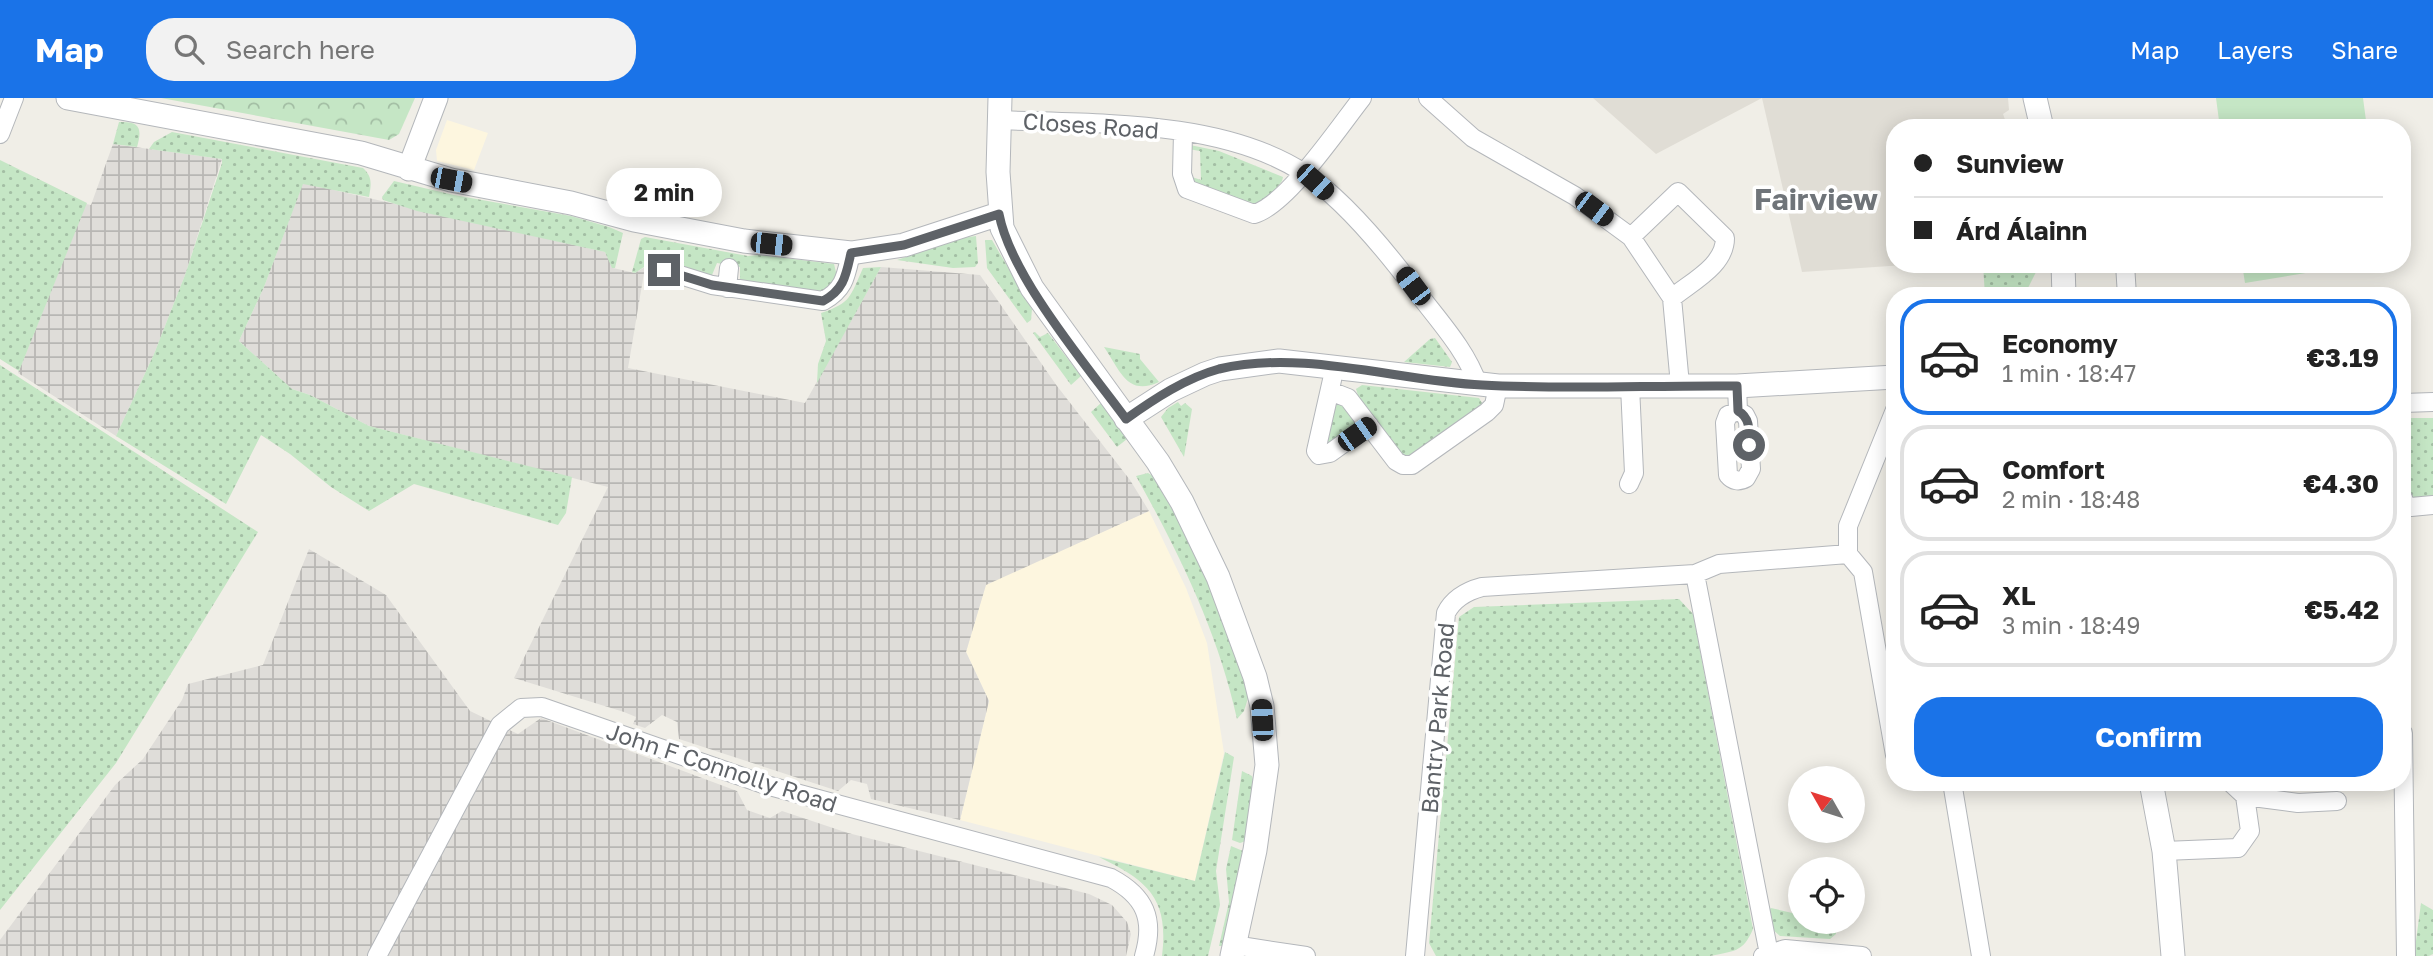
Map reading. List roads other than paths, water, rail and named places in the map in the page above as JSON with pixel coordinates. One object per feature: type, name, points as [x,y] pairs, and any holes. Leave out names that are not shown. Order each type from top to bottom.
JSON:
[{"type":"street","points":[[0,134],[14,98]]},
{"type":"street","points":[[68,98],[361,153],[451,180],[572,203],[634,220],[744,241],[851,253],[904,245],[999,214]]},
{"type":"street","points":[[409,169],[436,98]]},
{"type":"street","name":"Closes Road","points":[[1184,132],[1182,174],[1187,190],[1254,214],[1275,203],[1303,173],[1362,98]]},
{"type":"street","points":[[1428,98],[1472,138],[1576,196],[1631,237],[1672,298],[1680,385]]},
{"type":"street","points":[[2035,98],[2040,119]]},
{"type":"street","points":[[999,109],[999,214],[1008,242],[1032,288],[1158,462],[1195,526],[1234,618],[1255,677],[1262,706],[1267,765],[1263,802],[1233,950],[1306,956]]},
{"type":"street","name":"Closes Road","points":[[999,109],[1184,132],[1239,145],[1303,173],[1356,219],[1398,267],[1488,386]]},
{"type":"street","points":[[1631,237],[1678,192],[1725,238],[1725,248],[1719,260],[1672,298]]},
{"type":"street","points":[[664,270],[727,288],[823,301],[838,292],[851,253]]},
{"type":"street","points":[[727,288],[729,268]]},
{"type":"street","points":[[1126,419],[1171,390],[1220,369],[1279,361],[1488,386],[1737,386],[1886,378]]},
{"type":"street","points":[[1335,368],[1316,451],[1319,455],[1330,453],[1369,425]]},
{"type":"street","points":[[1330,391],[1348,398],[1396,461],[1403,465],[1412,465],[1494,405],[1488,386]]},
{"type":"street","points":[[1629,484],[1634,473],[1630,386]]},
{"type":"street","points":[[1737,386],[1738,411]]},
{"type":"street","points":[[2411,403],[2433,402]]},
{"type":"street","points":[[1886,432],[1848,526],[1848,554],[1863,572],[1886,672]]},
{"type":"street","points":[[2411,508],[2433,505]]},
{"type":"street","name":"Bantry Park Road","points":[[1415,956],[1446,612],[1450,606],[1462,595],[1482,587],[1695,574],[1719,564],[1848,554]]},
{"type":"street","points":[[1695,574],[1766,955],[1786,949],[1799,949],[1862,956]]},
{"type":"street","name":"John F Connolly Road","points":[[377,956],[500,725],[521,708],[541,707],[766,785],[1111,878],[1135,895],[1147,913],[1148,942],[1144,956]]},
{"type":"street","points":[[1954,791],[1981,956]]},
{"type":"street","points":[[2153,791],[2164,851],[2173,956]]},
{"type":"street","points":[[2240,791],[2245,796],[2298,803],[2337,801]]},
{"type":"street","points":[[2404,791],[2406,956]]},
{"type":"street","points":[[2164,851],[2238,848],[2250,831],[2245,796]]},
{"type":"district","name":"Fairview","points":[[1816,199]]}]
